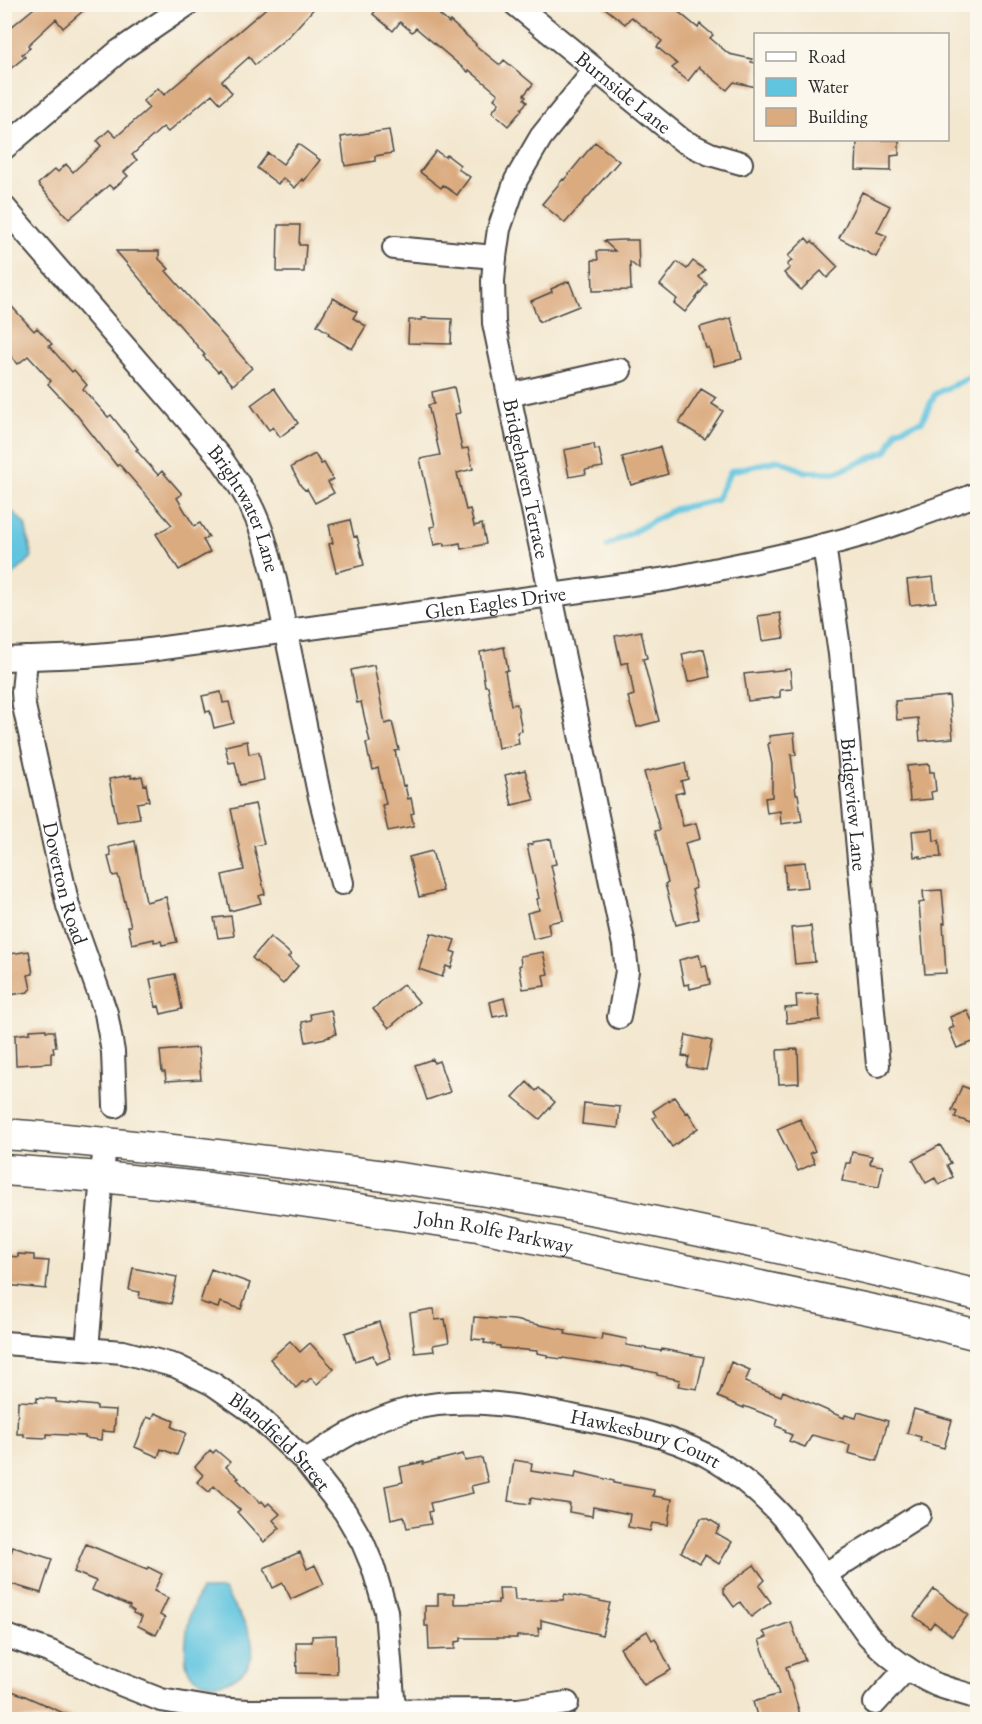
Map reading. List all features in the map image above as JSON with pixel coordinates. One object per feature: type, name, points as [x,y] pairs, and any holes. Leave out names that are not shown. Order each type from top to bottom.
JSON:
[{"type":"main road","name":"John Rolfe Parkway","points":[[4,1134],[105,1142],[277,1162],[526,1198],[616,1214],[978,1294]]},
{"type":"main road","name":"John Rolfe Parkway","points":[[4,1170],[210,1188],[478,1226],[898,1315],[978,1335]]},
{"type":"street","points":[[4,148],[118,51],[188,4]]},
{"type":"street","name":"Burnside Lane","points":[[515,4],[682,141],[710,154],[741,163]]},
{"type":"street","name":"Bridgehaven Terrace","points":[[595,70],[541,137],[516,180],[499,229],[493,281],[494,323],[624,945],[627,971],[619,1017]]},
{"type":"street","name":"Brightwater Lane","points":[[4,207],[220,457],[242,489],[256,516],[266,546],[319,793],[342,883]]},
{"type":"street","points":[[394,248],[495,257]]},
{"type":"street","points":[[509,395],[620,369]]},
{"type":"street","name":"Glen Eagles Drive","points":[[15,658],[85,657],[131,652],[668,579],[824,545],[896,524],[978,494]]},
{"type":"street","name":"Bridgeview Lane","points":[[824,545],[840,654],[878,1065]]},
{"type":"street","name":"Doverton Road","points":[[15,658],[68,906],[106,1013],[113,1052],[115,1106]]},
{"type":"street","points":[[87,1349],[105,1142]]},
{"type":"street","name":"Blandfield Street","points":[[4,1343],[123,1352],[166,1363],[213,1384],[253,1412],[305,1461],[345,1512],[363,1543],[386,1611],[394,1710]]},
{"type":"street","name":"Hawkesbury Court","points":[[305,1461],[365,1425],[410,1409],[440,1403],[502,1404],[643,1431],[677,1442],[705,1455],[738,1475],[788,1523],[868,1635],[882,1650],[937,1685],[978,1698]]},
{"type":"street","points":[[824,1575],[919,1515]]},
{"type":"street","points":[[4,1635],[51,1652],[160,1700],[214,1709],[518,1710],[567,1703]]},
{"type":"street","points":[[875,1702],[907,1668]]},
{"type":"water","points":[[4,503],[25,524],[32,557],[6,582],[4,582]]},
{"type":"water","points":[[201,1590],[224,1590],[244,1622],[252,1643],[252,1655],[248,1665],[241,1674],[221,1683],[200,1680],[191,1674],[186,1662],[189,1621],[192,1608]]},
{"type":"building","points":[[39,4],[91,4],[63,28],[56,19],[28,45],[30,48],[22,54],[25,57],[4,74],[4,33]]},
{"type":"building","points":[[271,4],[318,4],[290,35],[255,65],[249,57],[222,81],[232,93],[220,103],[212,94],[168,132],[163,127],[132,155],[137,160],[124,172],[128,176],[113,189],[109,185],[69,219],[38,184],[55,169],[58,172],[66,164],[73,172],[101,146],[97,141],[109,130],[116,137],[149,108],[143,101],[158,88],[164,95]]},
{"type":"building","points":[[380,4],[427,4],[500,65],[504,60],[533,84],[524,95],[527,102],[522,110],[508,126],[492,112],[499,103],[494,99],[498,94],[416,28],[412,32],[400,22],[393,31],[373,14]]},
{"type":"building","points":[[600,4],[669,4],[698,28],[700,24],[713,35],[710,38],[729,54],[752,59],[754,87],[734,82],[727,90],[699,67],[688,81],[672,68],[677,64],[657,47],[662,41],[631,17],[625,24]]},
{"type":"building","points":[[389,130],[393,153],[375,156],[375,161],[345,166],[341,137]]},
{"type":"building","points":[[857,141],[899,141],[899,155],[891,156],[891,171],[856,170]]},
{"type":"building","points":[[595,142],[619,161],[565,223],[542,204]]},
{"type":"building","points":[[298,144],[320,160],[304,181],[302,179],[295,188],[283,178],[278,184],[257,168],[268,153],[283,164]]},
{"type":"building","points":[[436,151],[445,157],[447,155],[460,165],[458,169],[470,177],[457,195],[443,185],[441,188],[420,172]]},
{"type":"building","points":[[862,192],[890,206],[877,232],[887,236],[876,257],[839,238]]},
{"type":"building","points":[[278,225],[300,225],[299,245],[306,245],[304,272],[277,272]]},
{"type":"building","points":[[806,238],[810,243],[812,241],[838,267],[827,278],[821,271],[801,290],[784,273],[790,268],[787,265],[792,260],[788,256]]},
{"type":"building","points":[[638,240],[639,269],[630,262],[631,290],[593,291],[592,260],[598,260],[597,251],[615,251],[604,241]]},
{"type":"building","points":[[116,251],[159,251],[159,259],[169,269],[166,271],[252,368],[233,385],[203,356],[205,355]]},
{"type":"building","points":[[693,261],[705,270],[699,277],[707,284],[685,312],[674,303],[677,299],[660,285],[677,262],[687,269]]},
{"type":"building","points":[[569,281],[579,306],[539,322],[531,301],[552,292],[551,289]]},
{"type":"building","points":[[4,298],[34,331],[37,328],[52,344],[49,346],[87,385],[83,389],[108,417],[111,415],[138,449],[136,450],[158,475],[162,471],[182,494],[177,498],[194,526],[200,523],[209,537],[203,540],[210,552],[179,570],[156,534],[172,525],[119,464],[117,466],[76,414],[48,384],[51,381],[28,356],[18,364],[4,349]]},
{"type":"building","points":[[333,298],[357,312],[353,318],[366,326],[352,349],[328,335],[329,333],[317,325]]},
{"type":"building","points":[[422,318],[452,319],[451,344],[408,343],[409,320],[422,320]]},
{"type":"building","points":[[731,318],[742,359],[714,366],[700,327]]},
{"type":"building","points":[[454,387],[460,413],[455,414],[462,449],[468,448],[473,469],[457,473],[466,510],[470,509],[474,526],[482,524],[486,544],[461,549],[460,543],[434,545],[430,527],[435,526],[420,459],[440,455],[428,405],[434,404],[432,392]]},
{"type":"building","points":[[274,388],[298,423],[280,437],[273,427],[269,430],[251,405]]},
{"type":"building","points":[[701,389],[716,398],[712,404],[723,411],[705,439],[679,423]]},
{"type":"building","points":[[594,444],[595,450],[599,449],[603,467],[585,470],[586,474],[569,477],[564,450]]},
{"type":"building","points":[[660,447],[668,474],[631,485],[622,457]]},
{"type":"building","points":[[315,454],[321,464],[324,463],[333,479],[328,482],[334,493],[315,503],[307,489],[301,486],[291,467]]},
{"type":"building","points":[[350,520],[354,537],[357,536],[364,565],[336,572],[329,544],[333,543],[329,525]]},
{"type":"building","points":[[933,577],[936,602],[910,605],[907,580]]},
{"type":"building","points":[[780,613],[784,638],[762,641],[758,616]]},
{"type":"building","points":[[641,631],[647,658],[643,659],[659,721],[637,727],[628,697],[634,695],[628,662],[621,664],[615,636]]},
{"type":"building","points":[[504,647],[508,670],[505,671],[511,705],[517,704],[522,731],[517,732],[519,744],[498,748],[480,652]]},
{"type":"building","points":[[704,649],[710,677],[688,682],[682,654]]},
{"type":"building","points":[[374,665],[385,724],[392,722],[399,750],[395,751],[403,786],[405,785],[408,799],[411,798],[414,813],[411,814],[414,826],[388,831],[382,805],[386,804],[378,768],[373,770],[369,758],[366,743],[370,742],[361,702],[357,703],[351,670]]},
{"type":"building","points":[[790,669],[792,689],[780,690],[780,697],[748,701],[744,674]]},
{"type":"building","points":[[221,692],[223,703],[229,702],[234,723],[214,728],[210,711],[206,712],[202,696]]},
{"type":"building","points":[[949,696],[953,738],[920,741],[918,718],[897,720],[895,701]]},
{"type":"building","points":[[794,733],[796,755],[791,755],[802,821],[781,824],[780,811],[767,813],[765,798],[772,797],[769,736]]},
{"type":"building","points":[[247,741],[249,754],[259,752],[264,780],[240,785],[235,762],[229,763],[225,746]]},
{"type":"building","points":[[685,763],[688,779],[681,781],[684,792],[675,794],[683,826],[696,823],[700,839],[685,843],[696,888],[692,890],[699,919],[676,925],[655,831],[660,830],[644,772]]},
{"type":"building","points":[[929,764],[930,772],[934,772],[936,791],[931,792],[932,799],[910,801],[907,766]]},
{"type":"building","points":[[525,770],[534,800],[512,805],[505,775]]},
{"type":"building","points":[[131,775],[131,778],[142,776],[149,801],[137,803],[140,818],[117,822],[109,779]]},
{"type":"building","points":[[255,804],[264,844],[254,846],[265,894],[259,896],[261,903],[230,911],[222,875],[244,870],[231,809]]},
{"type":"building","points":[[933,829],[934,841],[939,840],[941,857],[914,857],[912,831]]},
{"type":"building","points":[[551,839],[556,864],[551,865],[563,920],[548,923],[550,935],[533,939],[527,913],[539,910],[537,899],[539,898],[527,845]]},
{"type":"building","points":[[135,841],[146,902],[166,897],[177,942],[162,945],[161,941],[154,942],[154,939],[132,944],[128,926],[131,926],[118,875],[113,876],[108,857],[111,856],[109,847]]},
{"type":"building","points":[[432,851],[443,891],[419,897],[409,857]]},
{"type":"building","points":[[805,862],[808,887],[786,889],[784,864]]},
{"type":"building","points":[[942,890],[946,973],[925,974],[919,903],[924,902],[923,891]]},
{"type":"building","points":[[231,916],[234,936],[218,938],[214,918]]},
{"type":"building","points":[[811,926],[815,962],[795,964],[791,928]]},
{"type":"building","points":[[431,933],[455,940],[451,951],[456,953],[451,968],[446,966],[442,977],[419,969]]},
{"type":"building","points":[[270,937],[291,955],[288,957],[298,966],[283,984],[252,958]]},
{"type":"building","points":[[29,951],[33,974],[28,975],[31,989],[28,992],[4,996],[4,955]]},
{"type":"building","points":[[543,952],[548,974],[543,975],[545,986],[523,989],[519,966],[521,965],[520,956]]},
{"type":"building","points":[[699,955],[702,966],[706,965],[710,984],[690,989],[689,984],[684,985],[679,960]]},
{"type":"building","points":[[175,974],[182,1009],[161,1014],[159,1006],[156,1007],[150,979]]},
{"type":"building","points":[[404,984],[419,1002],[389,1028],[373,1009]]},
{"type":"building","points":[[818,994],[820,1020],[787,1023],[785,1008],[797,1007],[796,995]]},
{"type":"building","points":[[504,998],[508,1014],[493,1017],[490,1002]]},
{"type":"building","points":[[331,1010],[336,1034],[306,1042],[302,1022],[311,1020],[310,1014]]},
{"type":"building","points":[[967,1010],[973,1023],[978,1021],[978,1040],[957,1048],[949,1029],[954,1027],[950,1017]]},
{"type":"building","points":[[46,1029],[46,1031],[54,1031],[56,1047],[53,1047],[54,1053],[51,1053],[51,1063],[16,1065],[15,1035],[30,1033],[30,1030]]},
{"type":"building","points":[[686,1035],[712,1041],[706,1070],[687,1067],[689,1057],[682,1056]]},
{"type":"building","points":[[198,1048],[201,1079],[166,1081],[165,1072],[162,1072],[160,1051]]},
{"type":"building","points":[[798,1049],[799,1083],[779,1084],[777,1050]]},
{"type":"building","points":[[433,1059],[434,1063],[439,1061],[450,1092],[427,1100],[415,1065]]},
{"type":"building","points":[[527,1082],[536,1091],[539,1088],[555,1102],[540,1119],[513,1097]]},
{"type":"building","points":[[962,1086],[978,1092],[978,1126],[955,1117],[957,1112],[952,1110]]},
{"type":"building","points":[[674,1097],[686,1113],[688,1112],[698,1128],[672,1147],[653,1118],[656,1116],[653,1111]]},
{"type":"building","points":[[584,1103],[620,1107],[618,1128],[582,1124]]},
{"type":"building","points":[[800,1119],[815,1151],[810,1153],[815,1163],[798,1171],[777,1129]]},
{"type":"building","points":[[940,1145],[951,1163],[947,1165],[953,1177],[939,1185],[935,1178],[926,1183],[913,1160]]},
{"type":"building","points":[[852,1152],[872,1156],[870,1164],[883,1166],[879,1187],[842,1181],[846,1163],[850,1163]]},
{"type":"building","points":[[18,1254],[34,1255],[34,1260],[49,1261],[46,1289],[6,1285],[9,1256],[18,1257]]},
{"type":"building","points":[[133,1268],[177,1277],[171,1304],[139,1298],[140,1292],[129,1290]]},
{"type":"building","points":[[211,1269],[250,1283],[241,1309],[220,1302],[218,1308],[200,1302]]},
{"type":"building","points":[[434,1309],[435,1320],[445,1319],[449,1342],[433,1345],[434,1351],[415,1353],[410,1313]]},
{"type":"building","points":[[474,1317],[514,1320],[566,1330],[565,1334],[601,1340],[602,1334],[627,1339],[626,1345],[704,1357],[697,1389],[678,1386],[680,1380],[657,1375],[657,1373],[622,1366],[547,1357],[548,1355],[537,1353],[537,1351],[500,1348],[494,1344],[484,1343],[485,1340],[472,1339]]},
{"type":"building","points":[[379,1322],[391,1358],[376,1364],[373,1355],[355,1361],[345,1333]]},
{"type":"building","points":[[290,1341],[300,1352],[310,1343],[334,1369],[317,1384],[311,1378],[305,1383],[303,1381],[296,1388],[270,1359]]},
{"type":"building","points":[[731,1362],[750,1370],[745,1382],[781,1396],[783,1391],[844,1418],[845,1415],[856,1418],[858,1412],[888,1421],[877,1461],[848,1453],[850,1445],[812,1435],[805,1447],[789,1441],[792,1435],[776,1426],[778,1419],[718,1397]]},
{"type":"building","points":[[37,1398],[97,1406],[97,1409],[116,1410],[114,1432],[102,1431],[101,1440],[85,1438],[85,1436],[47,1434],[47,1438],[24,1437],[24,1434],[17,1434],[18,1401],[37,1402]]},
{"type":"building","points":[[914,1409],[952,1420],[944,1448],[920,1441],[921,1437],[907,1433]]},
{"type":"building","points":[[155,1413],[174,1421],[172,1427],[186,1433],[177,1455],[161,1449],[158,1457],[135,1447],[147,1417],[152,1419]]},
{"type":"building","points":[[210,1450],[213,1453],[216,1450],[230,1462],[226,1467],[239,1478],[237,1479],[260,1503],[262,1501],[266,1506],[269,1503],[280,1514],[273,1520],[280,1528],[264,1542],[237,1512],[240,1510],[214,1486],[209,1492],[197,1482],[203,1475],[195,1467]]},
{"type":"building","points":[[463,1454],[465,1461],[482,1458],[488,1482],[471,1486],[473,1493],[430,1503],[431,1524],[407,1528],[404,1516],[391,1519],[385,1486],[403,1482],[400,1467]]},
{"type":"building","points":[[514,1460],[532,1463],[531,1471],[575,1478],[576,1472],[614,1481],[614,1483],[654,1490],[653,1496],[672,1499],[668,1525],[652,1523],[650,1531],[628,1527],[630,1514],[593,1507],[592,1516],[569,1512],[570,1504],[531,1498],[530,1504],[508,1501]]},
{"type":"building","points":[[701,1518],[707,1518],[720,1526],[716,1533],[732,1542],[719,1564],[705,1555],[700,1563],[681,1552]]},
{"type":"building","points":[[86,1544],[162,1574],[154,1591],[168,1598],[160,1615],[165,1618],[156,1635],[138,1626],[142,1617],[133,1613],[130,1606],[92,1590],[96,1581],[74,1572]]},
{"type":"building","points":[[13,1547],[52,1559],[41,1593],[4,1582],[4,1573]]},
{"type":"building","points":[[300,1552],[307,1569],[315,1565],[324,1584],[291,1599],[283,1583],[273,1588],[264,1568]]},
{"type":"building","points":[[754,1565],[765,1580],[759,1586],[771,1602],[751,1617],[740,1602],[734,1607],[724,1593],[724,1587]]},
{"type":"building","points":[[499,1588],[514,1588],[515,1600],[563,1600],[565,1594],[610,1603],[602,1635],[541,1620],[541,1628],[538,1628],[539,1636],[461,1638],[461,1641],[455,1642],[455,1649],[429,1650],[428,1626],[425,1626],[425,1606],[438,1606],[438,1594],[454,1594],[454,1604],[498,1603]]},
{"type":"building","points":[[934,1589],[968,1615],[952,1636],[934,1622],[930,1628],[914,1616]]},
{"type":"building","points":[[791,1622],[805,1660],[786,1667],[801,1718],[758,1719],[753,1702],[779,1694],[759,1640],[767,1637],[763,1632]]},
{"type":"building","points":[[647,1631],[652,1640],[655,1638],[671,1670],[644,1685],[620,1648]]},
{"type":"building","points":[[336,1635],[337,1674],[297,1673],[296,1642],[312,1642],[312,1636]]},
{"type":"building","points":[[4,1688],[25,1696],[77,1719],[4,1719]]},
{"type":"waterway","points":[[607,546],[675,509],[716,500],[731,471],[779,460],[806,472],[837,472],[887,451],[897,430],[922,421],[935,394],[978,373]]}]
